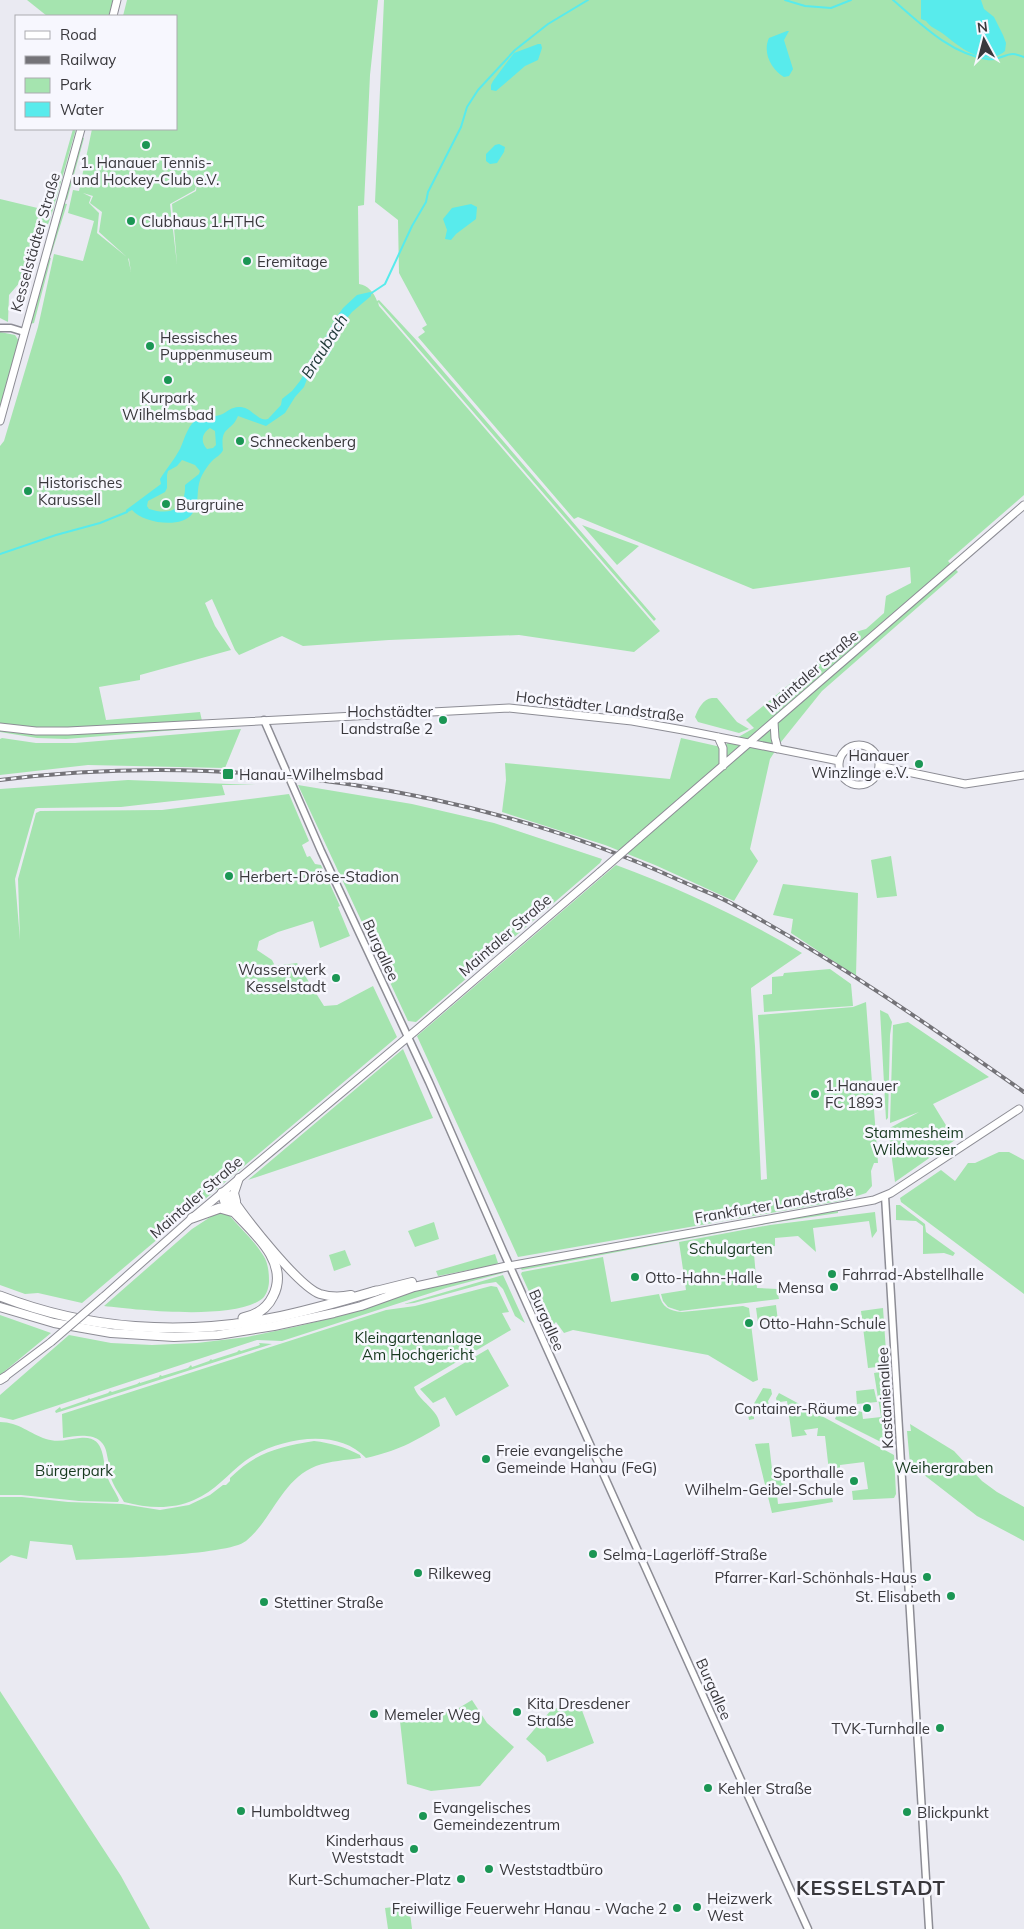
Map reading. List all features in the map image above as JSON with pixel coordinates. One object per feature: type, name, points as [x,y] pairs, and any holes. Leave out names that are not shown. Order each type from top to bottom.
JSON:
[{"type":"highway","points":[[199,1328],[254,1316],[270,1302],[277,1287],[277,1270],[274,1259],[236,1210],[234,1193],[239,1178]]},
{"type":"highway","points":[[222,1193],[222,1197],[302,1283],[314,1291],[320,1294],[340,1296],[376,1291]]},
{"type":"highway","points":[[192,1218],[220,1208],[236,1210]]},
{"type":"highway","points":[[0,1306],[54,1323],[112,1333],[174,1337],[218,1335],[274,1326],[334,1313],[373,1302],[414,1286],[510,1266]]},
{"type":"highway","points":[[0,1296],[59,1314],[100,1322],[145,1328],[199,1328],[272,1318],[418,1281],[461,1277]]},
{"type":"main road","points":[[113,15],[117,0]]},
{"type":"main road","name":"Kesselstädter Straße","points":[[0,421],[81,130]]},
{"type":"main road","name":"Maintaler Straße","points":[[2,1379],[51,1342],[192,1218],[408,1037],[1024,506]]},
{"type":"main road","name":"Hochstädter Landstraße","points":[[0,727],[51,732],[509,708],[632,721],[839,761]]},
{"type":"main road","points":[[774,722],[778,749]]},
{"type":"main road","points":[[718,737],[723,748],[723,766]]},
{"type":"main road","points":[[862,744],[874,751],[879,766],[877,774],[869,782],[855,784],[842,776],[839,771],[839,761],[845,750],[853,745],[862,744]]},
{"type":"main road","points":[[879,766],[965,784],[1024,775]]},
{"type":"main road","name":"Frankfurter Landstraße","points":[[510,1266],[870,1201],[886,1196],[1019,1109]]},
{"type":"street","points":[[0,322],[10,328],[24,332]]},
{"type":"street","points":[[0,328],[10,328]]},
{"type":"street","name":"Burgallee","points":[[264,720],[321,851],[436,1097],[808,1929]]},
{"type":"street","name":"Kastanienallee","points":[[886,1196],[929,1929]]},
{"type":"green space","points":[[27,0],[114,0],[109,15],[46,15]]},
{"type":"green space","points":[[127,0],[378,0],[370,75],[364,205],[358,206],[359,284],[370,290],[377,301],[379,300],[419,343],[656,619],[654,621],[378,302],[379,306],[660,631],[634,652],[519,635],[389,640],[303,646],[282,636],[239,655],[212,599],[205,603],[215,626],[231,650],[140,675],[140,680],[99,687],[106,720],[200,712],[202,721],[50,730],[0,724],[0,446],[4,441],[38,327],[54,254],[83,261],[94,221],[68,213],[73,190],[79,191],[92,130],[178,130],[178,15],[123,15]],"holes":[[[197,182],[196,191],[172,204],[177,264],[170,204],[195,190]],[[83,193],[93,196],[90,203],[102,212],[99,232],[127,257],[97,233],[99,213],[89,203],[91,197]]]},
{"type":"green space","points":[[384,0],[1024,0],[1024,495],[948,561],[958,572],[822,691],[781,742],[770,759],[750,849],[758,861],[734,901],[655,865],[605,845],[502,812],[506,780],[505,763],[670,779],[681,738],[721,747],[754,728],[746,720],[852,633],[866,629],[884,613],[886,596],[911,583],[910,567],[753,589],[578,517],[574,519],[418,337],[425,332],[422,328],[427,325],[399,273],[398,220],[375,202]]},
{"type":"green space","points":[[73,130],[76,130],[52,213],[33,267],[9,295],[8,322],[0,318],[0,199],[50,211]]},
{"type":"green space","points":[[80,137],[84,138],[67,200],[63,199]]},
{"type":"green space","points":[[62,203],[67,204],[51,255],[48,254]]},
{"type":"green space","points":[[47,257],[51,258],[34,323],[30,324]]},
{"type":"green space","points":[[0,332],[15,335],[19,341],[0,407]]},
{"type":"green space","points":[[582,525],[639,546],[617,565]]},
{"type":"green space","points":[[717,698],[737,722],[749,729],[739,733],[698,722],[695,717],[699,708],[703,702]]},
{"type":"green space","points":[[201,725],[201,728],[66,739],[37,738],[0,732],[0,730]]},
{"type":"green space","points":[[241,729],[225,768],[88,765],[0,775],[0,739],[2,738],[36,743],[75,743]]},
{"type":"green space","points":[[128,780],[257,785],[222,785],[225,795],[121,807],[35,809],[15,879],[20,940],[18,879],[36,813],[40,811],[162,810],[289,794],[309,841],[302,845],[307,857],[310,856],[315,864],[321,865],[340,906],[338,907],[350,936],[320,948],[313,921],[278,932],[259,941],[257,950],[272,960],[275,966],[297,963],[324,1006],[337,1005],[373,986],[397,1037],[82,1303],[38,1293],[25,1294],[0,1285],[0,789]]},
{"type":"green space","points":[[298,785],[412,804],[494,823],[602,859],[600,863],[416,1022],[408,1021]]},
{"type":"green space","points":[[891,856],[897,896],[877,898],[871,860]]},
{"type":"green space","points":[[616,865],[711,905],[802,953],[751,988],[761,1180],[767,1179],[758,1015],[853,1007],[866,1002],[878,1163],[874,1163],[871,1171],[872,1186],[866,1193],[845,1200],[518,1257],[417,1036]]},
{"type":"green space","points":[[783,884],[858,893],[856,976],[791,933],[793,919],[773,915]]},
{"type":"green space","points":[[830,969],[851,984],[853,1006],[764,1012],[763,995],[772,994],[772,977],[783,976],[784,973]]},
{"type":"green space","points":[[880,1010],[888,1014],[892,1022],[888,1118],[886,1120]]},
{"type":"green space","name":"Stammesheim Wildwasser","points":[[908,1022],[989,1077],[933,1104],[955,1140],[895,1182],[888,1129],[919,1112],[890,1123],[893,1025]]},
{"type":"green space","points":[[403,1049],[433,1118],[248,1180]]},
{"type":"green space","points":[[999,1152],[1009,1152],[1024,1160],[1024,1294],[901,1202],[900,1198],[941,1170],[955,1181],[968,1163],[975,1163]]},
{"type":"green space","points":[[896,1205],[900,1205],[925,1224],[926,1232],[955,1253],[953,1256],[944,1253],[923,1254],[923,1226],[916,1221],[896,1220]]},
{"type":"green space","points":[[838,1211],[838,1213],[771,1223],[522,1270],[520,1268],[772,1220]]},
{"type":"green space","points":[[222,1212],[228,1214],[265,1258],[269,1281],[268,1290],[263,1298],[250,1305],[232,1310],[210,1312],[140,1310],[104,1306],[192,1229],[215,1214]]},
{"type":"green space","name":"Schulgarten","points":[[875,1212],[877,1231],[872,1238],[869,1221],[813,1228],[816,1252],[798,1236],[775,1238],[775,1246],[759,1248],[760,1253],[754,1254],[757,1288],[777,1289],[779,1299],[680,1311],[668,1307],[663,1301],[661,1294],[686,1290],[679,1242],[770,1225]]},
{"type":"green space","points":[[434,1222],[439,1239],[415,1247],[408,1231]]},
{"type":"green space","points":[[345,1250],[351,1265],[334,1271],[329,1255]]},
{"type":"green space","points":[[495,1254],[498,1263],[494,1265],[438,1276],[436,1271]]},
{"type":"green space","points":[[603,1257],[611,1302],[659,1294],[664,1305],[670,1309],[682,1312],[743,1306],[749,1308],[758,1380],[753,1382],[708,1355],[573,1330],[564,1333],[556,1322],[547,1331],[521,1274],[522,1272]]},
{"type":"green space","points":[[502,1270],[503,1273],[446,1288],[282,1341],[257,1340],[13,1420],[0,1417],[0,1395],[69,1335],[111,1343],[152,1345],[197,1343],[247,1337],[363,1310],[401,1293]]},
{"type":"green space","points":[[503,1275],[525,1323],[515,1316],[503,1289],[496,1282],[404,1304]]},
{"type":"green space","name":"Kleingartenanlage Am Hochgericht","points":[[491,1286],[497,1287],[509,1312],[502,1313],[511,1330],[414,1387],[420,1397],[433,1410],[440,1426],[396,1449],[366,1458],[353,1448],[339,1442],[323,1439],[306,1439],[289,1442],[258,1453],[245,1461],[215,1487],[194,1500],[168,1507],[151,1507],[124,1502],[112,1481],[105,1447],[96,1438],[76,1436],[63,1438],[62,1414],[386,1310],[415,1306]]},
{"type":"green space","points":[[776,1305],[778,1321],[758,1323],[756,1308]]},
{"type":"green space","points":[[883,1308],[887,1366],[868,1368],[861,1311]]},
{"type":"green space","points":[[0,1315],[51,1333],[0,1375]]},
{"type":"green space","points":[[259,1343],[272,1344],[56,1413],[55,1411],[60,1407],[61,1409],[110,1391],[112,1392],[159,1377],[160,1375],[188,1368],[191,1365],[192,1367],[211,1359],[260,1345]]},
{"type":"green space","points":[[488,1349],[509,1386],[456,1416],[445,1397],[433,1403],[420,1389]]},
{"type":"green space","points":[[887,1371],[891,1447],[835,1419],[840,1407],[862,1412],[863,1419],[881,1417],[874,1373]]},
{"type":"green space","points":[[763,1388],[771,1389],[772,1394],[768,1401],[770,1411],[754,1413],[754,1419],[749,1420],[748,1414]]},
{"type":"green space","points":[[874,1389],[877,1402],[857,1404],[856,1391]]},
{"type":"green space","points":[[779,1393],[894,1455],[896,1494],[894,1498],[853,1500],[852,1491],[868,1489],[864,1462],[840,1465],[840,1469],[829,1471],[825,1436],[817,1436],[818,1428],[804,1430],[807,1435],[792,1437],[787,1401],[780,1402],[781,1409],[778,1409],[776,1398]]},
{"type":"green space","name":"Bürgerpark","points":[[0,1422],[13,1424],[50,1440],[88,1438],[94,1440],[99,1444],[107,1476],[119,1500],[118,1502],[0,1495]]},
{"type":"green space","name":"Weihergraben","points":[[910,1424],[954,1451],[982,1481],[1024,1507],[1024,1541],[977,1516],[910,1464],[907,1431],[911,1431]]},
{"type":"green space","points":[[314,1441],[332,1444],[360,1455],[361,1458],[327,1463],[304,1472],[294,1480],[255,1532],[246,1541],[235,1546],[192,1553],[76,1560],[72,1545],[30,1541],[27,1559],[11,1555],[0,1563],[0,1497],[122,1504],[160,1510],[189,1505],[226,1485],[230,1478],[240,1469],[259,1456],[279,1448]]},
{"type":"green space","points":[[769,1443],[773,1478],[784,1477],[786,1494],[777,1495],[778,1504],[832,1498],[833,1502],[772,1513],[755,1444]]},
{"type":"green space","points":[[0,1691],[121,1876],[150,1929],[0,1929]]},
{"type":"green space","points":[[472,1700],[487,1723],[514,1747],[480,1786],[431,1791],[407,1784],[400,1721],[396,1717],[407,1715],[417,1718],[435,1712],[454,1711]]},
{"type":"green space","points":[[580,1705],[594,1743],[547,1762],[545,1756],[526,1739],[552,1709]]},
{"type":"green space","points":[[409,1905],[412,1929],[388,1929],[385,1908]]},
{"type":"water","points":[[921,0],[981,0],[984,9],[994,17],[1003,35],[1006,43],[1005,51],[989,58],[972,54],[921,19]]},
{"type":"water","points":[[789,31],[784,40],[793,69],[789,76],[784,77],[772,66],[769,60],[767,44],[769,38]]},
{"type":"water","points":[[541,44],[542,48],[538,60],[525,66],[496,91],[491,90],[493,81],[514,53]]},
{"type":"water","points":[[499,144],[505,147],[504,152],[497,163],[490,164],[486,161],[486,154],[495,145]]},
{"type":"water","points":[[471,204],[477,207],[476,219],[451,240],[445,239],[447,230],[443,219],[452,208]]},
{"type":"water","points":[[370,292],[371,296],[352,312],[343,323],[329,355],[309,374],[304,387],[285,413],[266,426],[238,416],[225,433],[222,442],[223,450],[205,470],[199,484],[196,506],[187,519],[171,523],[144,518],[132,510],[126,513],[126,510],[161,484],[160,479],[178,453],[187,431],[202,416],[220,415],[232,408],[241,407],[261,419],[268,419],[281,405],[282,399],[300,381],[310,359],[317,353],[335,319],[343,308],[357,295]],"holes":[[[210,428],[215,431],[216,445],[213,448],[207,449],[203,443],[203,438],[205,432]],[[182,460],[195,465],[200,471],[199,474],[185,485],[185,493],[180,505],[176,509],[164,512],[149,509],[147,506],[148,501],[165,492],[168,471],[177,466]]]},
{"type":"waterway","name":"Braubach","points":[[370,294],[385,284],[461,127],[467,107],[478,90],[515,50],[548,24],[588,0]]},
{"type":"waterway","name":"Braubach","points":[[785,0],[805,6],[831,8],[851,0]]},
{"type":"waterway","name":"Braubach","points":[[893,0],[936,36],[961,51],[987,59],[995,59],[1013,54],[1024,57]]},
{"type":"waterway","name":"Braubach","points":[[0,554],[56,535],[100,523],[127,512]]},
{"type":"railway","points":[[0,780],[86,772],[173,770],[260,774],[348,784],[434,800],[519,821],[602,848],[729,902],[847,972],[1024,1092]]},
{"type":"place","name":"1. Hanauer Tennis- und Hockey-Club e.V.","points":[[146,145]]},
{"type":"place","name":"Clubhaus 1.HTHC","points":[[131,221]]},
{"type":"place","name":"Eremitage","points":[[247,261]]},
{"type":"place","name":"Hessisches Puppenmuseum","points":[[150,346]]},
{"type":"place","name":"Kurpark Wilhelmsbad","points":[[168,380]]},
{"type":"place","name":"Schneckenberg","points":[[240,441]]},
{"type":"place","name":"Historisches Karussell","points":[[28,491]]},
{"type":"place","name":"Burgruine","points":[[166,504]]},
{"type":"place","name":"Hochstädter Landstraße 2","points":[[443,720]]},
{"type":"place","name":"Hanauer Winzlinge e.V.","points":[[919,764]]},
{"type":"place","name":"Hanau-Wilhelmsbad","points":[[228,774]]},
{"type":"place","name":"Herbert-Dröse-Stadion","points":[[229,876]]},
{"type":"place","name":"Wasserwerk Kesselstadt","points":[[336,978]]},
{"type":"place","name":"1.Hanauer FC 1893","points":[[815,1094]]},
{"type":"place","name":"Fahrrad-Abstellhalle","points":[[832,1274]]},
{"type":"place","name":"Otto-Hahn-Halle","points":[[635,1277]]},
{"type":"place","name":"Mensa","points":[[834,1287]]},
{"type":"place","name":"Otto-Hahn-Schule","points":[[749,1323]]},
{"type":"place","name":"Container-Räume","points":[[867,1408]]},
{"type":"place","name":"Freie evangelische Gemeinde Hanau (FeG)","points":[[486,1459]]},
{"type":"place","name":"Sporthalle Wilhelm-Geibel-Schule","points":[[854,1481]]},
{"type":"place","name":"Selma-Lagerlöff-Straße","points":[[593,1554]]},
{"type":"place","name":"Rilkeweg","points":[[418,1573]]},
{"type":"place","name":"Pfarrer-Karl-Schönhals-Haus","points":[[927,1577]]},
{"type":"place","name":"St. Elisabeth","points":[[951,1596]]},
{"type":"place","name":"Stettiner Straße","points":[[264,1602]]},
{"type":"place","name":"Kita Dresdener Straße","points":[[517,1712]]},
{"type":"place","name":"Memeler Weg","points":[[374,1714]]},
{"type":"place","name":"TVK-Turnhalle","points":[[940,1728]]},
{"type":"place","name":"Kehler Straße","points":[[708,1788]]},
{"type":"place","name":"Humboldtweg","points":[[241,1811]]},
{"type":"place","name":"Blickpunkt","points":[[907,1812]]},
{"type":"place","name":"Evangelisches Gemeindezentrum","points":[[423,1816]]},
{"type":"place","name":"Kinderhaus Weststadt","points":[[414,1849]]},
{"type":"place","name":"Weststadtbüro","points":[[489,1869]]},
{"type":"place","name":"Kurt-Schumacher-Platz","points":[[461,1879]]},
{"type":"place","name":"Heizwerk West","points":[[697,1907]]},
{"type":"place","name":"Freiwillige Feuerwehr Hanau - Wache 2","points":[[677,1908]]},
{"type":"district","name":"KESSELSTADT","points":[[871,1887]]}]
